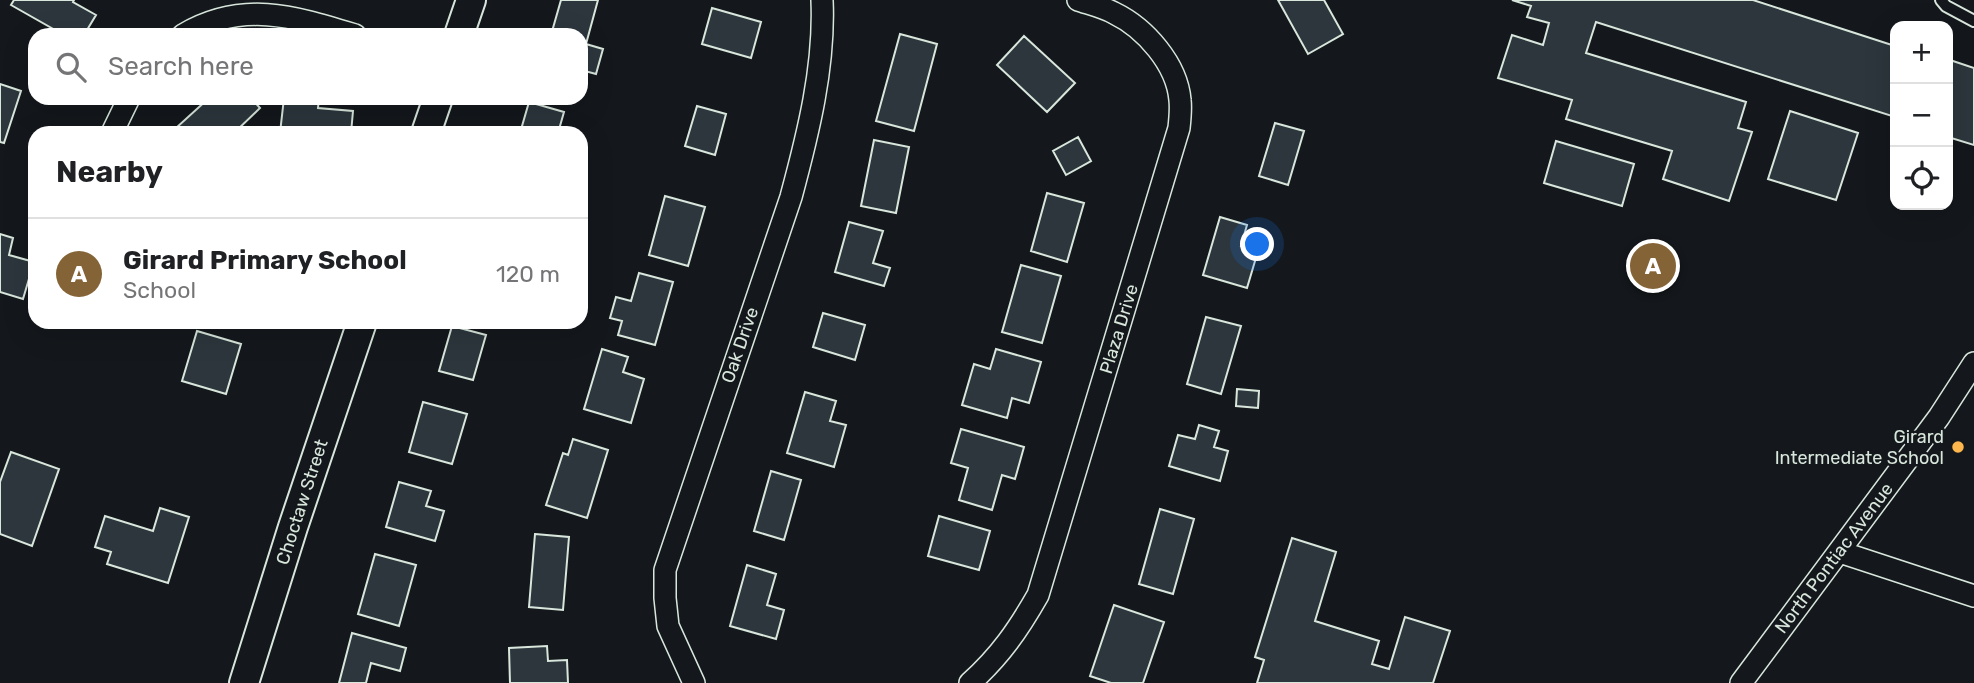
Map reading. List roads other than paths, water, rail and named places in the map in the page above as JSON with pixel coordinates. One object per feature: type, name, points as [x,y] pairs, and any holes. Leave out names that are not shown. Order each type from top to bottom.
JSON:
[{"type":"street","points":[[461,28],[471,0]]},
{"type":"street","name":"Oak Drive","points":[[694,683],[668,626],[665,570],[806,144],[821,52],[822,0]]},
{"type":"street","name":"Plaza Drive","points":[[970,683],[991,665],[1016,634],[1038,595],[1179,128],[1180,98],[1171,73],[1156,46],[1138,28],[1113,13],[1078,0]]},
{"type":"street","points":[[194,28],[203,22],[242,11],[275,14],[332,28]]},
{"type":"street","points":[[115,126],[126,105]]},
{"type":"street","points":[[428,126],[436,105]]},
{"type":"street","name":"Choctaw Street","points":[[244,683],[360,329]]},
{"type":"street","name":"North Pontiac Avenue","points":[[1741,683],[1939,417],[1974,363]]},
{"type":"street","points":[[1840,552],[1974,597]]},
{"type":"lane","points":[[1941,0],[1974,21]]},
{"type":"place","name":"Girard Primary School","points":[[1653,266]]},
{"type":"place","name":"Girard Intermediate School","points":[[1958,447]]}]
